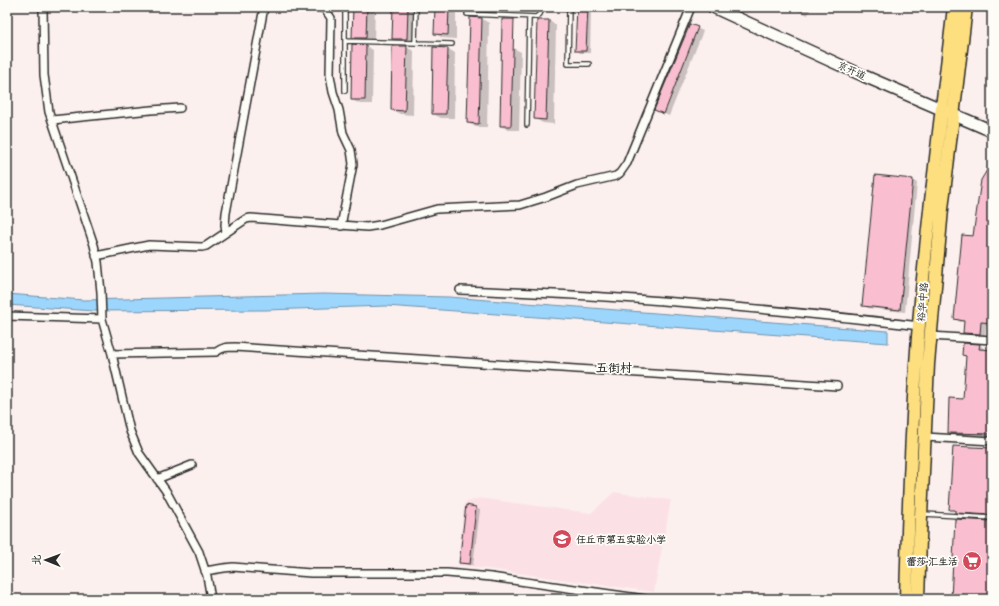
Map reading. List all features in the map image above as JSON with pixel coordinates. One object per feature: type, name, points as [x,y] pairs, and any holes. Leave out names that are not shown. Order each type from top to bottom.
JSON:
[{"type":"main road","name":"京开道","points":[[713,7],[864,76],[992,131]]},
{"type":"main road","name":"裕华中路","points":[[918,599],[928,364],[942,209],[954,7]]},
{"type":"main road","name":"裕华中路","points":[[906,599],[908,522],[916,364],[930,207],[966,7]]},
{"type":"street","points":[[43,7],[44,75],[50,112],[94,246],[101,292],[102,318],[130,431],[139,453],[166,491],[199,552],[211,599]]},
{"type":"street","points":[[226,232],[226,213],[264,7]]},
{"type":"street","points":[[315,7],[324,8],[331,18],[331,80],[343,133],[351,150],[353,164],[341,226]]},
{"type":"street","points":[[96,256],[149,245],[202,247],[206,246],[246,219],[251,218],[367,227],[380,225],[437,209],[520,205],[546,198],[577,185],[616,176],[620,173],[626,163],[691,7]]},
{"type":"street","points":[[52,120],[180,108]]},
{"type":"street","points":[[460,290],[531,292],[693,304],[836,316],[920,326]]},
{"type":"street","points":[[7,316],[102,318]]},
{"type":"street","points":[[931,336],[992,340]]},
{"type":"street","points":[[112,354],[216,352],[221,348],[235,347],[837,386]]},
{"type":"street","points":[[925,437],[992,441]]},
{"type":"street","points":[[157,479],[192,464]]},
{"type":"street","points":[[205,571],[233,567],[311,573],[447,573],[491,577],[645,599]]},
{"type":"lane","points":[[345,7],[345,92]]},
{"type":"lane","points":[[415,43],[416,7]]},
{"type":"lane","points":[[467,14],[536,17],[540,14],[543,7]]},
{"type":"lane","points":[[569,7],[568,64],[590,64]]},
{"type":"lane","points":[[527,124],[529,16]]},
{"type":"lane","points":[[345,41],[452,44]]},
{"type":"lane","points":[[921,514],[992,518]]},
{"type":"shaded area","name":"任丘市第五实验小学","points":[[614,492],[671,500],[654,592],[458,565],[464,503],[479,498],[591,513]]},
{"type":"water","points":[[7,294],[84,300],[323,294],[449,297],[888,331],[888,343],[386,306],[266,310],[94,311],[7,305]]},
{"type":"building","points":[[353,7],[367,7],[366,38],[352,38]]},
{"type":"building","points":[[393,7],[408,7],[407,39],[392,39]]},
{"type":"building","points":[[435,7],[449,7],[448,35],[434,34]]},
{"type":"building","points":[[577,7],[588,7],[586,51],[575,51]]},
{"type":"building","points":[[470,17],[482,18],[479,124],[467,123]]},
{"type":"building","points":[[502,19],[514,19],[511,126],[500,126]]},
{"type":"building","points":[[537,20],[549,20],[546,120],[534,119]]},
{"type":"building","points":[[690,24],[698,27],[664,114],[654,110]]},
{"type":"building","points":[[352,44],[366,45],[365,100],[351,100]]},
{"type":"building","points":[[392,46],[407,46],[405,111],[391,110]]},
{"type":"building","points":[[433,47],[448,48],[446,114],[432,114]]},
{"type":"building","points":[[992,162],[992,323],[981,322],[980,334],[963,333],[964,321],[954,319],[962,235],[973,236],[981,180]]},
{"type":"building","points":[[875,175],[913,179],[900,310],[862,306]]},
{"type":"building","points":[[963,343],[980,344],[979,349],[992,350],[992,434],[948,433],[949,398],[963,399],[966,356],[962,355]]},
{"type":"building","points":[[953,446],[992,448],[992,515],[955,513],[955,510],[949,510]]},
{"type":"building","points":[[466,505],[476,507],[470,564],[459,563]]},
{"type":"building","name":"蕾莎·汇生活","points":[[955,519],[992,521],[992,599],[951,599]]},
{"type":"place","name":"任丘市第五实验小学","points":[[562,539]]},
{"type":"place","name":"蕾莎·汇生活","points":[[972,561]]},
{"type":"district","name":"五街村","points":[[614,368]]}]
